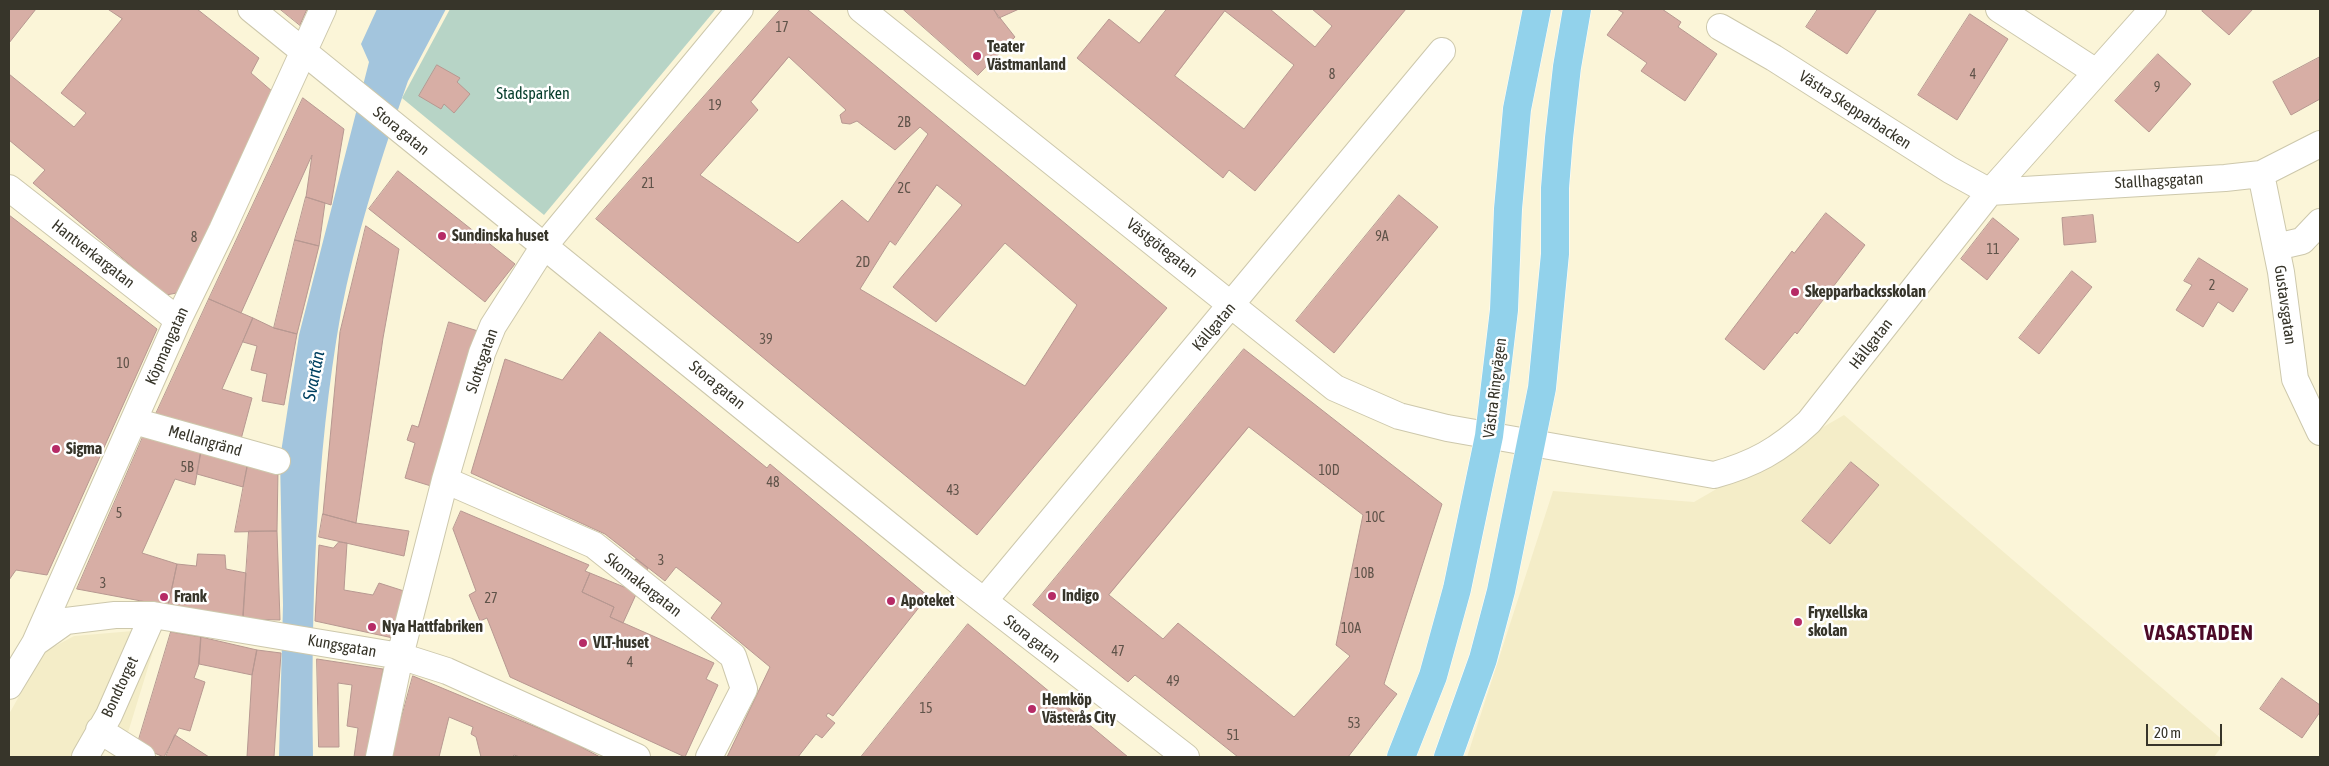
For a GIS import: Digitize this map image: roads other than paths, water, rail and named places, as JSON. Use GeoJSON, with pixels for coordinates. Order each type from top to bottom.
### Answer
{"type":"FeatureCollection","features":[{"type":"Feature","properties":{"kind":"main road","name":"Västra Ringvägen"},"geometry":{"type":"LineString","coordinates":[[1401,757],[1433,676],[1457,589],[1490,436],[1504,310],[1508,209],[1517,109],[1537,9]]}},
{"type":"Feature","properties":{"kind":"main road"},"geometry":{"type":"LineString","coordinates":[[1448,757],[1488,642],[1501,591],[1542,388],[1555,254],[1555,188],[1559,138],[1567,67],[1577,9]]}},
{"type":"Feature","properties":{"kind":"main road"},"geometry":{"type":"LineString","coordinates":[[1415,757],[1431,716],[1421,705]]}},
{"type":"Feature","properties":{"kind":"street","name":"Stora gatan"},"geometry":{"type":"LineString","coordinates":[[250,9],[984,601],[1186,757]]}},
{"type":"Feature","properties":{"kind":"street","name":"Köpmangatan"},"geometry":{"type":"LineString","coordinates":[[9,686],[35,643],[178,320],[323,9]]}},
{"type":"Feature","properties":{"kind":"street","name":"Slottsgatan"},"geometry":{"type":"LineString","coordinates":[[379,757],[400,656],[444,480],[482,353],[493,326],[544,246],[740,9]]}},
{"type":"Feature","properties":{"kind":"street","name":"Västgötegatan"},"geometry":{"type":"LineString","coordinates":[[861,9],[1336,388],[1400,416],[1490,436]]}},
{"type":"Feature","properties":{"kind":"street"},"geometry":{"type":"LineString","coordinates":[[1999,9],[2096,72]]}},
{"type":"Feature","properties":{"kind":"street","name":"Hållgatan"},"geometry":{"type":"LineString","coordinates":[[1490,436],[1714,475],[1746,466],[1772,452],[1810,422],[1990,192],[2153,9]]}},
{"type":"Feature","properties":{"kind":"street","name":"Västra Skepparbacken"},"geometry":{"type":"LineString","coordinates":[[1720,27],[1774,58],[1957,175],[1990,192]]}},
{"type":"Feature","properties":{"kind":"street","name":"Källgatan"},"geometry":{"type":"LineString","coordinates":[[984,601],[1442,51]]}},
{"type":"Feature","properties":{"kind":"street","name":"Stallhagsgatan"},"geometry":{"type":"LineString","coordinates":[[1990,192],[2225,178],[2261,174],[2320,144]]}},
{"type":"Feature","properties":{"kind":"street","name":"Gustavsgatan"},"geometry":{"type":"LineString","coordinates":[[2261,174],[2276,247],[2295,379],[2320,432]]}},
{"type":"Feature","properties":{"kind":"street","name":"Hantverkargatan"},"geometry":{"type":"LineString","coordinates":[[9,188],[178,320]]}},
{"type":"Feature","properties":{"kind":"street"},"geometry":{"type":"LineString","coordinates":[[2276,247],[2302,241],[2320,222]]}},
{"type":"Feature","properties":{"kind":"street","name":"Mellangränd"},"geometry":{"type":"LineString","coordinates":[[134,421],[277,461]]}},
{"type":"Feature","properties":{"kind":"street","name":"Skomakargatan"},"geometry":{"type":"LineString","coordinates":[[444,480],[594,545],[734,656],[744,689],[709,757]]}},
{"type":"Feature","properties":{"kind":"street","name":"Kungsgatan"},"geometry":{"type":"LineString","coordinates":[[35,643],[66,621],[115,615],[153,615],[400,656],[447,671],[637,757]]}},
{"type":"Feature","properties":{"kind":"street","name":"Bondtorget"},"geometry":{"type":"LineString","coordinates":[[85,757],[109,715],[153,615]]}},
{"type":"Feature","properties":{"kind":"street"},"geometry":{"type":"LineString","coordinates":[[99,730],[142,757]]}},
{"type":"Feature","properties":{"kind":"water","name":"Svartån"},"geometry":{"type":"Polygon","coordinates":[[[377,9],[446,9],[408,81],[384,151],[353,258],[341,312],[332,367],[320,478],[314,590],[313,757],[279,757],[283,605],[280,459],[299,335],[369,62],[361,44],[377,9]]]}},
{"type":"Feature","properties":{"kind":"place","name":"Teater Västmanland"},"geometry":{"type":"Point","coordinates":[977,56]}},
{"type":"Feature","properties":{"kind":"place","name":"Sundinska huset"},"geometry":{"type":"Point","coordinates":[442,236]}},
{"type":"Feature","properties":{"kind":"place","name":"Skepparbacksskolan"},"geometry":{"type":"Point","coordinates":[1795,292]}},
{"type":"Feature","properties":{"kind":"place","name":"Sigma"},"geometry":{"type":"Point","coordinates":[56,449]}},
{"type":"Feature","properties":{"kind":"place","name":"Indigo"},"geometry":{"type":"Point","coordinates":[1052,596]}},
{"type":"Feature","properties":{"kind":"place","name":"Frank"},"geometry":{"type":"Point","coordinates":[164,597]}},
{"type":"Feature","properties":{"kind":"place","name":"Apoteket"},"geometry":{"type":"Point","coordinates":[891,601]}},
{"type":"Feature","properties":{"kind":"place","name":"Fryxellska skolan"},"geometry":{"type":"Point","coordinates":[1798,622]}},
{"type":"Feature","properties":{"kind":"place","name":"Nya Hattfabriken"},"geometry":{"type":"Point","coordinates":[372,627]}},
{"type":"Feature","properties":{"kind":"place","name":"VLT-huset"},"geometry":{"type":"Point","coordinates":[583,643]}},
{"type":"Feature","properties":{"kind":"place","name":"Hemköp Västerås City"},"geometry":{"type":"Point","coordinates":[1032,709]}},
{"type":"Feature","properties":{"kind":"district","name":"VASASTADEN"},"geometry":{"type":"Point","coordinates":[2199,633]}},
{"type":"Feature","properties":{"kind":"park label","name":"Stadsparken"},"geometry":{"type":"Point","coordinates":[533,94]}}]}
